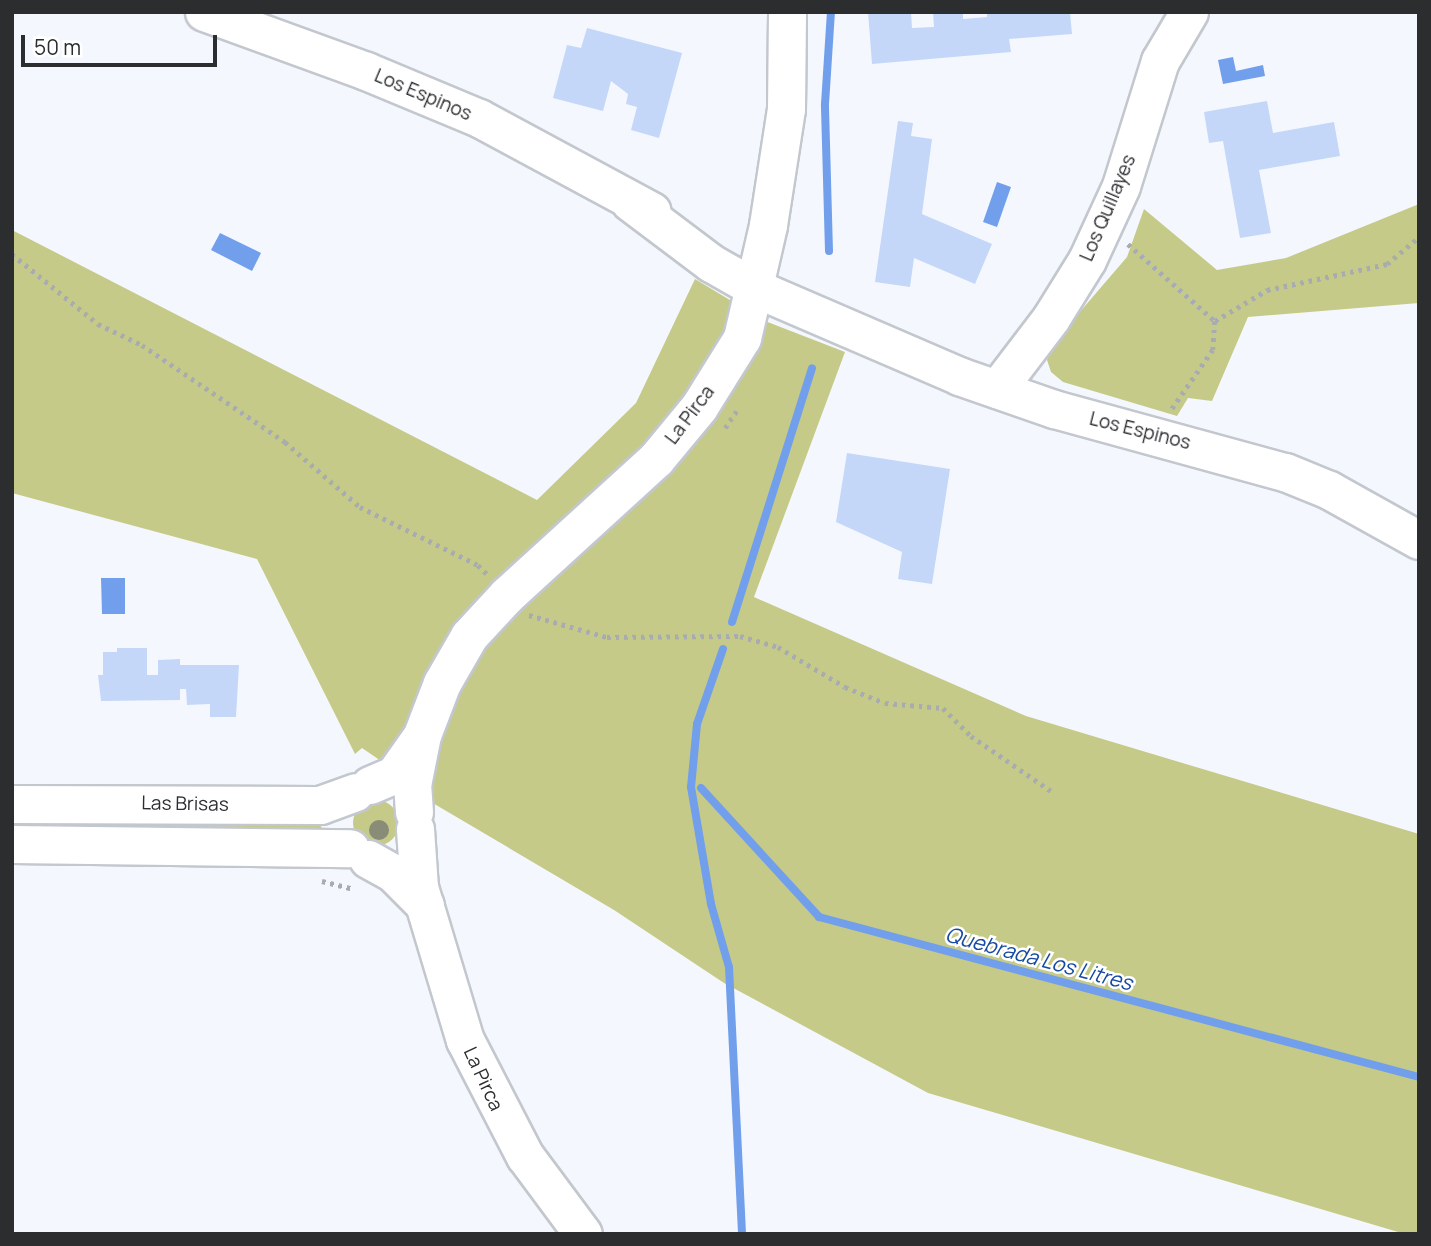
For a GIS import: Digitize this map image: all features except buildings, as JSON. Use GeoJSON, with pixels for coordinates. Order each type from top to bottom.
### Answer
{"type":"FeatureCollection","features":[{"type":"Feature","properties":{"kind":"street","name":"Los Espinos"},"geometry":{"type":"LineString","coordinates":[[204,12],[366,71],[479,118],[758,274],[811,288],[857,330],[997,389],[1054,409],[1285,472],[1339,496],[1419,540]]}},
{"type":"Feature","properties":{"kind":"street","name":"La Pirca"},"geometry":{"type":"LineString","coordinates":[[363,789],[400,769],[422,735],[454,659],[487,614],[632,482],[692,416],[742,338],[758,274],[786,110],[787,12]]}},
{"type":"Feature","properties":{"kind":"street","name":"Los Quillayes"},"geometry":{"type":"LineString","coordinates":[[997,389],[1069,292],[1103,228],[1136,142],[1160,61],[1189,12]]}},
{"type":"Feature","properties":{"kind":"street","name":"La Pirca"},"geometry":{"type":"LineString","coordinates":[[422,735],[412,785],[415,868],[451,1003],[481,1077],[525,1156],[583,1234]]}},
{"type":"Feature","properties":{"kind":"street","name":"Las Brisas"},"geometry":{"type":"LineString","coordinates":[[12,804],[320,805],[363,789]]}},
{"type":"Feature","properties":{"kind":"street"},"geometry":{"type":"LineString","coordinates":[[415,820],[402,793],[363,789],[346,801],[339,825],[359,854],[393,873],[425,905]]}},
{"type":"Feature","properties":{"kind":"street","name":"Las Brisas"},"geometry":{"type":"LineString","coordinates":[[12,844],[359,854],[393,858],[411,840],[415,820]]}},
{"type":"Feature","properties":{"kind":"path"},"geometry":{"type":"LineString","coordinates":[[1103,228],[1132,246],[1215,321]]}},
{"type":"Feature","properties":{"kind":"path"},"geometry":{"type":"LineString","coordinates":[[1215,321],[1267,290],[1387,264],[1419,237]]}},
{"type":"Feature","properties":{"kind":"path"},"geometry":{"type":"LineString","coordinates":[[1159,436],[1181,392],[1202,371],[1213,349],[1215,321]]}},
{"type":"Feature","properties":{"kind":"green space"},"geometry":{"type":"Polygon","coordinates":[[[1419,204],[1419,303],[1248,317],[1212,401],[1188,398],[1177,416],[1063,382],[1051,372],[1047,360],[1054,342],[1127,257],[1144,209],[1217,270],[1286,258],[1419,204]]]}},
{"type":"Feature","properties":{"kind":"green space"},"geometry":{"type":"Polygon","coordinates":[[[12,230],[537,500],[636,403],[695,279],[765,321],[845,352],[754,597],[1026,716],[1419,834],[1419,1234],[1405,1234],[928,1093],[724,983],[614,910],[431,802],[431,795],[362,748],[355,754],[257,559],[12,493],[12,230]]]}},
{"type":"Feature","properties":{"kind":"green space"},"geometry":{"type":"Polygon","coordinates":[[[376,800],[392,807],[399,823],[392,839],[376,846],[360,839],[353,823],[360,807],[376,800]]]}},
{"type":"Feature","properties":{"kind":"green space"},"geometry":{"type":"Polygon","coordinates":[[[12,817],[318,822],[322,834],[12,833],[12,817]]]}},
{"type":"Feature","properties":{"kind":"water"},"geometry":{"type":"Polygon","coordinates":[[[1233,57],[1236,71],[1263,65],[1265,76],[1223,84],[1218,60],[1233,57]]]}},
{"type":"Feature","properties":{"kind":"water"},"geometry":{"type":"Polygon","coordinates":[[[997,182],[1011,187],[997,227],[983,222],[997,182]]]}},
{"type":"Feature","properties":{"kind":"water"},"geometry":{"type":"Polygon","coordinates":[[[220,233],[261,253],[252,271],[211,250],[220,233]]]}},
{"type":"Feature","properties":{"kind":"water"},"geometry":{"type":"Polygon","coordinates":[[[101,578],[125,578],[125,614],[102,614],[101,578]]]}},
{"type":"Feature","properties":{"kind":"waterway"},"geometry":{"type":"LineString","coordinates":[[829,251],[825,104],[831,12]]}},
{"type":"Feature","properties":{"kind":"waterway"},"geometry":{"type":"LineString","coordinates":[[732,622],[812,368]]}},
{"type":"Feature","properties":{"kind":"waterway"},"geometry":{"type":"LineString","coordinates":[[723,649],[697,724],[691,787],[711,904],[729,967],[742,1234]]}},
{"type":"Feature","properties":{"kind":"waterway","name":"Quebrada Los Litres"},"geometry":{"type":"LineString","coordinates":[[701,788],[819,917],[1419,1077]]}}]}
